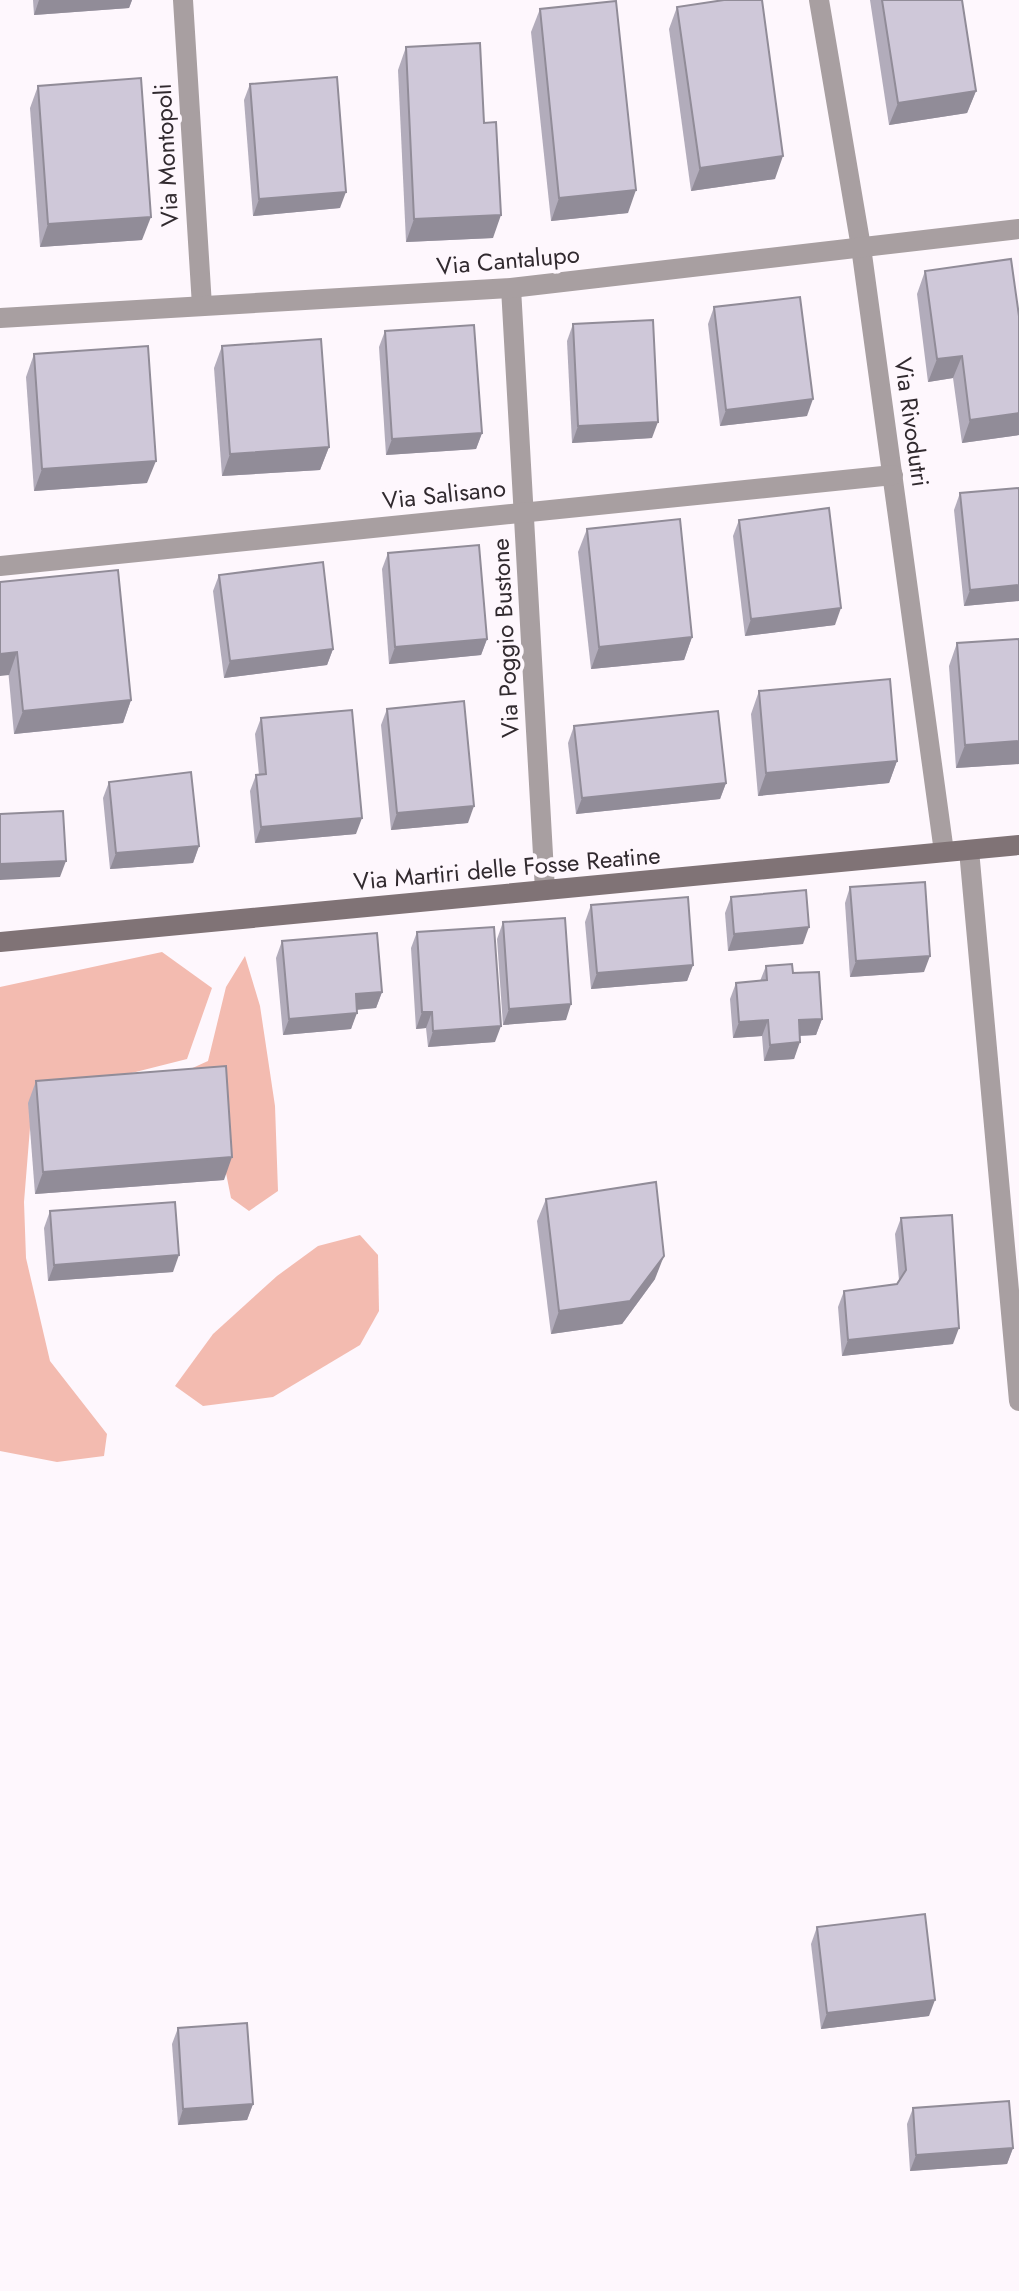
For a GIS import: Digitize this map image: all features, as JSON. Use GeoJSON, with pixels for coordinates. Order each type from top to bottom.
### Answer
{"type":"FeatureCollection","features":[{"type":"Feature","properties":{"kind":"main road","name":"Via Martiri delle Fosse Reatine"},"geometry":{"type":"LineString","coordinates":[[0,942],[1019,845]]}},
{"type":"Feature","properties":{"kind":"street","name":"Via Montopoli"},"geometry":{"type":"LineString","coordinates":[[183,0],[202,306]]}},
{"type":"Feature","properties":{"kind":"street","name":"Via Rivodutri"},"geometry":{"type":"LineString","coordinates":[[819,0],[861,247],[944,852]]}},
{"type":"Feature","properties":{"kind":"street","name":"Via Cantalupo"},"geometry":{"type":"LineString","coordinates":[[0,318],[511,288],[1019,229]]}},
{"type":"Feature","properties":{"kind":"street","name":"Via Poggio Bustone"},"geometry":{"type":"LineString","coordinates":[[511,288],[545,890]]}},
{"type":"Feature","properties":{"kind":"street","name":"Via Salisano"},"geometry":{"type":"LineString","coordinates":[[0,566],[893,475]]}},
{"type":"Feature","properties":{"kind":"street"},"geometry":{"type":"LineString","coordinates":[[969,850],[1019,1401]]}},
{"type":"Feature","properties":{"kind":"street"},"geometry":{"type":"LineString","coordinates":[[998,1160],[1019,1159]]}},
{"type":"Feature","properties":{"kind":"shaded area"},"geometry":{"type":"Polygon","coordinates":[[[162,952],[212,988],[187,1059],[88,1084],[32,1103],[24,1202],[26,1258],[50,1361],[107,1434],[104,1456],[57,1462],[0,1451],[0,987],[162,952]]]}},
{"type":"Feature","properties":{"kind":"shaded area"},"geometry":{"type":"Polygon","coordinates":[[[245,956],[260,1006],[275,1106],[278,1191],[249,1211],[231,1198],[226,1173],[166,1080],[208,1061],[226,987],[245,956]]]}},
{"type":"Feature","properties":{"kind":"shaded area"},"geometry":{"type":"Polygon","coordinates":[[[360,1235],[378,1255],[379,1311],[360,1345],[273,1397],[203,1406],[175,1386],[213,1334],[277,1276],[318,1246],[360,1235]]]}},
{"type":"Feature","properties":{"kind":"building"},"geometry":{"type":"Polygon","coordinates":[[[724,0],[762,0],[783,156],[700,168],[677,7],[724,0]]]}},
{"type":"Feature","properties":{"kind":"building"},"geometry":{"type":"Polygon","coordinates":[[[882,0],[962,0],[976,91],[898,103],[882,0]]]}},
{"type":"Feature","properties":{"kind":"building"},"geometry":{"type":"Polygon","coordinates":[[[616,1],[636,190],[559,198],[540,9],[616,1]]]}},
{"type":"Feature","properties":{"kind":"building"},"geometry":{"type":"Polygon","coordinates":[[[480,43],[484,123],[496,122],[501,215],[414,219],[406,47],[480,43]]]}},
{"type":"Feature","properties":{"kind":"building"},"geometry":{"type":"Polygon","coordinates":[[[337,77],[346,192],[259,199],[250,84],[337,77]]]}},
{"type":"Feature","properties":{"kind":"building"},"geometry":{"type":"Polygon","coordinates":[[[141,78],[151,217],[48,224],[38,86],[141,78]]]}},
{"type":"Feature","properties":{"kind":"building"},"geometry":{"type":"Polygon","coordinates":[[[1011,259],[1019,316],[1019,413],[970,420],[962,356],[937,359],[925,271],[1011,259]]]}},
{"type":"Feature","properties":{"kind":"building"},"geometry":{"type":"Polygon","coordinates":[[[800,297],[813,399],[726,410],[714,307],[800,297]]]}},
{"type":"Feature","properties":{"kind":"building"},"geometry":{"type":"Polygon","coordinates":[[[653,320],[658,422],[578,426],[573,324],[653,320]]]}},
{"type":"Feature","properties":{"kind":"building"},"geometry":{"type":"Polygon","coordinates":[[[474,325],[482,433],[392,439],[385,331],[474,325]]]}},
{"type":"Feature","properties":{"kind":"building"},"geometry":{"type":"Polygon","coordinates":[[[321,339],[329,447],[230,454],[222,346],[321,339]]]}},
{"type":"Feature","properties":{"kind":"building"},"geometry":{"type":"Polygon","coordinates":[[[148,346],[156,461],[42,469],[34,354],[148,346]]]}},
{"type":"Feature","properties":{"kind":"building"},"geometry":{"type":"Polygon","coordinates":[[[1019,488],[1019,585],[970,590],[960,493],[1019,488]]]}},
{"type":"Feature","properties":{"kind":"building"},"geometry":{"type":"Polygon","coordinates":[[[829,508],[841,608],[751,619],[739,520],[829,508]]]}},
{"type":"Feature","properties":{"kind":"building"},"geometry":{"type":"Polygon","coordinates":[[[680,519],[692,637],[599,647],[587,529],[680,519]]]}},
{"type":"Feature","properties":{"kind":"building"},"geometry":{"type":"Polygon","coordinates":[[[479,545],[487,639],[395,647],[388,553],[479,545]]]}},
{"type":"Feature","properties":{"kind":"building"},"geometry":{"type":"Polygon","coordinates":[[[323,562],[333,649],[230,661],[219,575],[323,562]]]}},
{"type":"Feature","properties":{"kind":"building"},"geometry":{"type":"Polygon","coordinates":[[[118,570],[131,700],[23,711],[17,652],[0,654],[0,582],[118,570]]]}},
{"type":"Feature","properties":{"kind":"building"},"geometry":{"type":"Polygon","coordinates":[[[1019,639],[1019,741],[965,745],[957,643],[1019,639]]]}},
{"type":"Feature","properties":{"kind":"building"},"geometry":{"type":"Polygon","coordinates":[[[890,679],[897,761],[766,773],[759,691],[890,679]]]}},
{"type":"Feature","properties":{"kind":"building"},"geometry":{"type":"Polygon","coordinates":[[[464,701],[474,806],[397,813],[387,709],[464,701]]]}},
{"type":"Feature","properties":{"kind":"building"},"geometry":{"type":"Polygon","coordinates":[[[352,710],[362,818],[261,827],[256,775],[266,774],[261,718],[352,710]]]}},
{"type":"Feature","properties":{"kind":"building"},"geometry":{"type":"Polygon","coordinates":[[[718,711],[726,783],[582,798],[574,726],[718,711]]]}},
{"type":"Feature","properties":{"kind":"building"},"geometry":{"type":"Polygon","coordinates":[[[191,772],[199,846],[116,853],[109,782],[191,772]]]}},
{"type":"Feature","properties":{"kind":"building"},"geometry":{"type":"Polygon","coordinates":[[[63,811],[66,861],[0,864],[0,814],[63,811]]]}},
{"type":"Feature","properties":{"kind":"building"},"geometry":{"type":"Polygon","coordinates":[[[925,882],[930,956],[856,961],[850,887],[925,882]]]}},
{"type":"Feature","properties":{"kind":"building"},"geometry":{"type":"Polygon","coordinates":[[[806,890],[809,927],[734,934],[731,897],[806,890]]]}},
{"type":"Feature","properties":{"kind":"building"},"geometry":{"type":"Polygon","coordinates":[[[688,897],[693,965],[597,973],[591,905],[688,897]]]}},
{"type":"Feature","properties":{"kind":"building"},"geometry":{"type":"Polygon","coordinates":[[[565,918],[571,1004],[509,1009],[503,922],[565,918]]]}},
{"type":"Feature","properties":{"kind":"building"},"geometry":{"type":"Polygon","coordinates":[[[494,927],[501,1026],[433,1031],[432,1012],[422,1012],[417,932],[494,927]]]}},
{"type":"Feature","properties":{"kind":"building"},"geometry":{"type":"Polygon","coordinates":[[[377,933],[382,992],[356,994],[357,1013],[289,1019],[282,941],[377,933]]]}},
{"type":"Feature","properties":{"kind":"building"},"geometry":{"type":"Polygon","coordinates":[[[792,964],[793,973],[819,972],[822,1019],[799,1020],[800,1042],[770,1045],[768,1020],[739,1022],[736,983],[767,980],[766,966],[792,964]]]}},
{"type":"Feature","properties":{"kind":"building"},"geometry":{"type":"Polygon","coordinates":[[[226,1066],[232,1157],[43,1172],[36,1081],[226,1066]]]}},
{"type":"Feature","properties":{"kind":"building"},"geometry":{"type":"Polygon","coordinates":[[[656,1182],[664,1256],[630,1301],[559,1311],[546,1199],[656,1182]]]}},
{"type":"Feature","properties":{"kind":"building"},"geometry":{"type":"Polygon","coordinates":[[[175,1202],[179,1255],[54,1265],[50,1211],[175,1202]]]}},
{"type":"Feature","properties":{"kind":"building"},"geometry":{"type":"Polygon","coordinates":[[[952,1215],[959,1328],[848,1340],[844,1291],[897,1284],[906,1270],[901,1218],[952,1215]]]}},
{"type":"Feature","properties":{"kind":"building"},"geometry":{"type":"Polygon","coordinates":[[[925,1914],[935,2000],[827,2013],[817,1927],[925,1914]]]}},
{"type":"Feature","properties":{"kind":"building"},"geometry":{"type":"Polygon","coordinates":[[[247,2023],[253,2104],[183,2109],[178,2028],[247,2023]]]}},
{"type":"Feature","properties":{"kind":"building"},"geometry":{"type":"Polygon","coordinates":[[[1009,2101],[1013,2148],[916,2155],[913,2108],[1009,2101]]]}}]}
